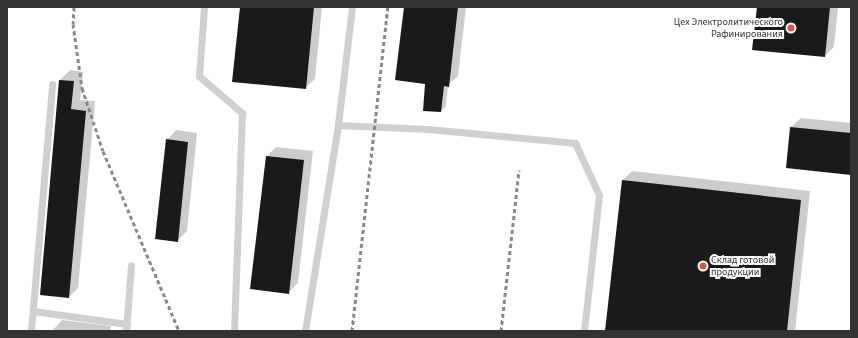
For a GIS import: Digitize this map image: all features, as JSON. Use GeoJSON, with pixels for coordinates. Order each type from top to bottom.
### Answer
{"type":"FeatureCollection","features":[{"type":"Feature","properties":{"kind":"lane"},"geometry":{"type":"LineString","coordinates":[[204,7],[199,76],[242,114],[234,331]]}},
{"type":"Feature","properties":{"kind":"lane"},"geometry":{"type":"LineString","coordinates":[[305,331],[338,125],[352,7]]}},
{"type":"Feature","properties":{"kind":"lane"},"geometry":{"type":"LineString","coordinates":[[31,331],[52,84]]}},
{"type":"Feature","properties":{"kind":"lane"},"geometry":{"type":"LineString","coordinates":[[338,125],[428,129],[575,143],[598,195],[584,331]]}},
{"type":"Feature","properties":{"kind":"lane"},"geometry":{"type":"LineString","coordinates":[[33,310],[126,328],[131,265]]}},
{"type":"Feature","properties":{"kind":"building"},"geometry":{"type":"Polygon","coordinates":[[[240,7],[314,7],[306,89],[232,82],[240,7]]]}},
{"type":"Feature","properties":{"kind":"building"},"geometry":{"type":"Polygon","coordinates":[[[404,7],[458,7],[449,87],[444,86],[441,112],[423,111],[425,84],[395,80],[404,7]]]}},
{"type":"Feature","properties":{"kind":"building","name":"Цех Электролитического Рафинирования"},"geometry":{"type":"Polygon","coordinates":[[[757,7],[830,7],[825,57],[752,50],[757,7]]]}},
{"type":"Feature","properties":{"kind":"building"},"geometry":{"type":"Polygon","coordinates":[[[59,80],[74,81],[71,109],[86,111],[69,298],[40,295],[59,80]]]}},
{"type":"Feature","properties":{"kind":"building"},"geometry":{"type":"Polygon","coordinates":[[[790,127],[851,133],[851,175],[786,168],[790,127]]]}},
{"type":"Feature","properties":{"kind":"building"},"geometry":{"type":"Polygon","coordinates":[[[166,139],[188,142],[178,242],[155,239],[166,139]]]}},
{"type":"Feature","properties":{"kind":"building"},"geometry":{"type":"Polygon","coordinates":[[[266,156],[304,160],[289,294],[250,289],[266,156]]]}},
{"type":"Feature","properties":{"kind":"building","name":"Склад готовой продукции"},"geometry":{"type":"Polygon","coordinates":[[[622,180],[801,200],[787,331],[605,331],[622,180]]]}},
{"type":"Feature","properties":{"kind":"railway"},"geometry":{"type":"LineString","coordinates":[[74,7],[73,24],[82,88],[103,151],[179,331]]}},
{"type":"Feature","properties":{"kind":"railway"},"geometry":{"type":"LineString","coordinates":[[352,331],[388,7]]}},
{"type":"Feature","properties":{"kind":"railway"},"geometry":{"type":"LineString","coordinates":[[501,331],[519,170]]}},
{"type":"Feature","properties":{"kind":"place","name":"Цех Электролитического Рафинирования"},"geometry":{"type":"Point","coordinates":[791,28]}},
{"type":"Feature","properties":{"kind":"place","name":"Склад готовой продукции"},"geometry":{"type":"Point","coordinates":[703,266]}}]}
